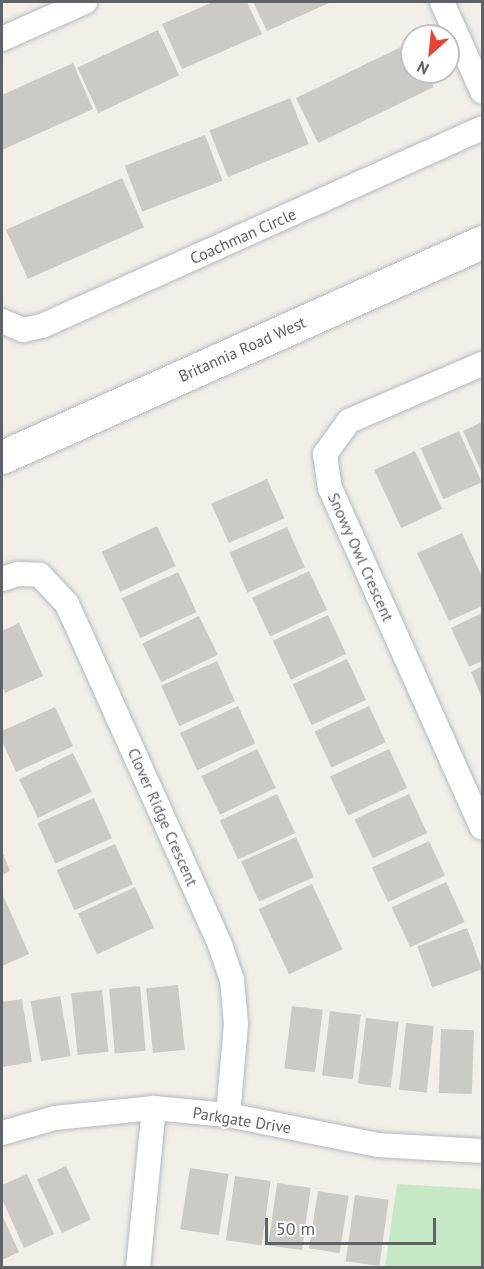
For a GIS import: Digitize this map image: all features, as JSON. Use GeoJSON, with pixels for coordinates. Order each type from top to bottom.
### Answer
{"type":"FeatureCollection","features":[{"type":"Feature","properties":{"kind":"main road","name":"Britannia Road West"},"geometry":{"type":"LineString","coordinates":[[2,457],[483,242]]}},
{"type":"Feature","properties":{"kind":"street"},"geometry":{"type":"LineString","coordinates":[[2,39],[85,2]]}},
{"type":"Feature","properties":{"kind":"street"},"geometry":{"type":"LineString","coordinates":[[442,2],[483,91]]}},
{"type":"Feature","properties":{"kind":"street","name":"Coachman Circle"},"geometry":{"type":"LineString","coordinates":[[2,321],[23,330],[42,326],[483,128]]}},
{"type":"Feature","properties":{"kind":"street","name":"Snowy Owl Crescent"},"geometry":{"type":"LineString","coordinates":[[483,364],[349,421],[325,454],[330,488],[483,828]]}},
{"type":"Feature","properties":{"kind":"street","name":"Clover Ridge Crescent"},"geometry":{"type":"LineString","coordinates":[[2,579],[17,574],[40,575],[67,604],[220,945],[231,979],[236,1024],[228,1116]]}},
{"type":"Feature","properties":{"kind":"street"},"geometry":{"type":"LineString","coordinates":[[138,1268],[154,1108]]}},
{"type":"Feature","properties":{"kind":"street","name":"Parkgate Drive"},"geometry":{"type":"LineString","coordinates":[[2,1133],[56,1118],[154,1108],[228,1116],[378,1145],[483,1151]]}},
{"type":"Feature","properties":{"kind":"green space"},"geometry":{"type":"Polygon","coordinates":[[[397,1184],[482,1189],[482,1267],[385,1267],[397,1184]]]}},
{"type":"Feature","properties":{"kind":"building"},"geometry":{"type":"Polygon","coordinates":[[[213,2],[247,2],[262,34],[182,69],[162,24],[213,2]]]}},
{"type":"Feature","properties":{"kind":"building"},"geometry":{"type":"Polygon","coordinates":[[[253,2],[331,2],[267,31],[253,2]]]}},
{"type":"Feature","properties":{"kind":"building"},"geometry":{"type":"Polygon","coordinates":[[[158,30],[179,75],[98,113],[77,68],[158,30]]]}},
{"type":"Feature","properties":{"kind":"building"},"geometry":{"type":"Polygon","coordinates":[[[400,47],[400,84],[432,84],[434,87],[318,143],[296,98],[400,47]]]}},
{"type":"Feature","properties":{"kind":"building"},"geometry":{"type":"Polygon","coordinates":[[[73,63],[93,109],[2,150],[2,95],[73,63]]]}},
{"type":"Feature","properties":{"kind":"building"},"geometry":{"type":"Polygon","coordinates":[[[290,98],[309,144],[228,177],[209,131],[290,98]]]}},
{"type":"Feature","properties":{"kind":"building"},"geometry":{"type":"Polygon","coordinates":[[[205,135],[223,181],[142,212],[125,166],[205,135]]]}},
{"type":"Feature","properties":{"kind":"building"},"geometry":{"type":"Polygon","coordinates":[[[122,178],[144,227],[28,279],[6,230],[122,178]]]}},
{"type":"Feature","properties":{"kind":"building"},"geometry":{"type":"Polygon","coordinates":[[[482,422],[482,473],[463,431],[482,422]]]}},
{"type":"Feature","properties":{"kind":"building"},"geometry":{"type":"Polygon","coordinates":[[[459,431],[482,482],[443,499],[421,448],[459,431]]]}},
{"type":"Feature","properties":{"kind":"building"},"geometry":{"type":"Polygon","coordinates":[[[415,451],[442,509],[401,528],[374,470],[415,451]]]}},
{"type":"Feature","properties":{"kind":"building"},"geometry":{"type":"Polygon","coordinates":[[[267,479],[284,518],[229,543],[211,504],[267,479]]]}},
{"type":"Feature","properties":{"kind":"building"},"geometry":{"type":"Polygon","coordinates":[[[157,526],[176,566],[120,592],[102,552],[157,526]]]}},
{"type":"Feature","properties":{"kind":"building"},"geometry":{"type":"Polygon","coordinates":[[[287,527],[305,567],[247,593],[229,553],[287,527]]]}},
{"type":"Feature","properties":{"kind":"building"},"geometry":{"type":"Polygon","coordinates":[[[462,533],[482,577],[482,606],[449,621],[417,553],[462,533]]]}},
{"type":"Feature","properties":{"kind":"building"},"geometry":{"type":"Polygon","coordinates":[[[309,571],[327,610],[270,637],[252,598],[309,571]]]}},
{"type":"Feature","properties":{"kind":"building"},"geometry":{"type":"Polygon","coordinates":[[[178,572],[197,612],[140,638],[122,598],[178,572]]]}},
{"type":"Feature","properties":{"kind":"building"},"geometry":{"type":"Polygon","coordinates":[[[482,613],[482,661],[469,667],[451,628],[482,613]]]}},
{"type":"Feature","properties":{"kind":"building"},"geometry":{"type":"Polygon","coordinates":[[[328,615],[346,654],[291,680],[273,641],[328,615]]]}},
{"type":"Feature","properties":{"kind":"building"},"geometry":{"type":"Polygon","coordinates":[[[199,616],[218,655],[161,682],[142,644],[199,616]]]}},
{"type":"Feature","properties":{"kind":"building"},"geometry":{"type":"Polygon","coordinates":[[[19,623],[43,676],[5,693],[2,685],[2,631],[19,623]]]}},
{"type":"Feature","properties":{"kind":"building"},"geometry":{"type":"Polygon","coordinates":[[[347,659],[366,700],[312,725],[293,684],[347,659]]]}},
{"type":"Feature","properties":{"kind":"building"},"geometry":{"type":"Polygon","coordinates":[[[217,661],[235,701],[179,726],[161,686],[217,661]]]}},
{"type":"Feature","properties":{"kind":"building"},"geometry":{"type":"Polygon","coordinates":[[[482,666],[482,698],[471,672],[482,666]]]}},
{"type":"Feature","properties":{"kind":"building"},"geometry":{"type":"Polygon","coordinates":[[[238,706],[255,743],[197,770],[180,733],[238,706]]]}},
{"type":"Feature","properties":{"kind":"building"},"geometry":{"type":"Polygon","coordinates":[[[369,706],[386,742],[332,768],[315,731],[369,706]]]}},
{"type":"Feature","properties":{"kind":"building"},"geometry":{"type":"Polygon","coordinates":[[[55,707],[73,746],[16,772],[2,741],[2,731],[55,707]]]}},
{"type":"Feature","properties":{"kind":"building"},"geometry":{"type":"Polygon","coordinates":[[[257,749],[276,788],[220,815],[201,776],[257,749]]]}},
{"type":"Feature","properties":{"kind":"building"},"geometry":{"type":"Polygon","coordinates":[[[389,749],[407,788],[348,815],[330,776],[389,749]]]}},
{"type":"Feature","properties":{"kind":"building"},"geometry":{"type":"Polygon","coordinates":[[[73,753],[92,792],[38,818],[19,779],[73,753]]]}},
{"type":"Feature","properties":{"kind":"building"},"geometry":{"type":"Polygon","coordinates":[[[277,794],[295,833],[238,860],[220,821],[277,794]]]}},
{"type":"Feature","properties":{"kind":"building"},"geometry":{"type":"Polygon","coordinates":[[[409,794],[427,833],[373,858],[355,819],[409,794]]]}},
{"type":"Feature","properties":{"kind":"building"},"geometry":{"type":"Polygon","coordinates":[[[94,798],[112,838],[55,863],[37,823],[94,798]]]}},
{"type":"Feature","properties":{"kind":"building"},"geometry":{"type":"Polygon","coordinates":[[[296,837],[314,877],[259,902],[241,861],[296,837]]]}},
{"type":"Feature","properties":{"kind":"building"},"geometry":{"type":"Polygon","coordinates":[[[429,841],[445,875],[388,902],[372,868],[429,841]]]}},
{"type":"Feature","properties":{"kind":"building"},"geometry":{"type":"Polygon","coordinates":[[[115,844],[133,884],[74,910],[57,870],[115,844]]]}},
{"type":"Feature","properties":{"kind":"building"},"geometry":{"type":"Polygon","coordinates":[[[2,851],[10,871],[2,875],[2,851]]]}},
{"type":"Feature","properties":{"kind":"building"},"geometry":{"type":"Polygon","coordinates":[[[446,882],[465,922],[410,947],[392,907],[446,882]]]}},
{"type":"Feature","properties":{"kind":"building"},"geometry":{"type":"Polygon","coordinates":[[[312,884],[342,949],[289,974],[259,909],[312,884]]]}},
{"type":"Feature","properties":{"kind":"building"},"geometry":{"type":"Polygon","coordinates":[[[135,887],[154,928],[97,954],[78,914],[135,887]]]}},
{"type":"Feature","properties":{"kind":"building"},"geometry":{"type":"Polygon","coordinates":[[[2,893],[29,954],[2,966],[2,893]]]}},
{"type":"Feature","properties":{"kind":"building"},"geometry":{"type":"Polygon","coordinates":[[[467,928],[482,969],[432,987],[417,946],[467,928]]]}},
{"type":"Feature","properties":{"kind":"building"},"geometry":{"type":"Polygon","coordinates":[[[178,985],[185,1050],[153,1053],[146,988],[178,985]]]}},
{"type":"Feature","properties":{"kind":"building"},"geometry":{"type":"Polygon","coordinates":[[[140,986],[146,1051],[115,1053],[109,989],[140,986]]]}},
{"type":"Feature","properties":{"kind":"building"},"geometry":{"type":"Polygon","coordinates":[[[102,990],[108,1052],[78,1055],[71,993],[102,990]]]}},
{"type":"Feature","properties":{"kind":"building"},"geometry":{"type":"Polygon","coordinates":[[[60,996],[71,1056],[41,1061],[30,1001],[60,996]]]}},
{"type":"Feature","properties":{"kind":"building"},"geometry":{"type":"Polygon","coordinates":[[[22,999],[32,1062],[2,1067],[2,1002],[22,999]]]}},
{"type":"Feature","properties":{"kind":"building"},"geometry":{"type":"Polygon","coordinates":[[[292,1006],[323,1010],[315,1072],[284,1069],[292,1006]]]}},
{"type":"Feature","properties":{"kind":"building"},"geometry":{"type":"Polygon","coordinates":[[[330,1011],[361,1015],[353,1079],[322,1076],[330,1011]]]}},
{"type":"Feature","properties":{"kind":"building"},"geometry":{"type":"Polygon","coordinates":[[[366,1018],[399,1022],[391,1088],[358,1084],[366,1018]]]}},
{"type":"Feature","properties":{"kind":"building"},"geometry":{"type":"Polygon","coordinates":[[[406,1023],[434,1026],[427,1093],[399,1090],[406,1023]]]}},
{"type":"Feature","properties":{"kind":"building"},"geometry":{"type":"Polygon","coordinates":[[[441,1029],[474,1030],[472,1094],[439,1093],[441,1029]]]}},
{"type":"Feature","properties":{"kind":"building"},"geometry":{"type":"Polygon","coordinates":[[[66,1166],[91,1219],[62,1233],[37,1180],[66,1166]]]}},
{"type":"Feature","properties":{"kind":"building"},"geometry":{"type":"Polygon","coordinates":[[[190,1168],[229,1174],[219,1235],[180,1229],[190,1168]]]}},
{"type":"Feature","properties":{"kind":"building"},"geometry":{"type":"Polygon","coordinates":[[[27,1174],[54,1234],[24,1248],[2,1199],[2,1185],[27,1174]]]}},
{"type":"Feature","properties":{"kind":"building"},"geometry":{"type":"Polygon","coordinates":[[[235,1176],[271,1181],[262,1245],[226,1240],[235,1176]]]}},
{"type":"Feature","properties":{"kind":"building"},"geometry":{"type":"Polygon","coordinates":[[[277,1183],[311,1188],[302,1250],[268,1245],[277,1183]]]}},
{"type":"Feature","properties":{"kind":"building"},"geometry":{"type":"Polygon","coordinates":[[[318,1191],[349,1196],[340,1253],[309,1248],[318,1191]]]}},
{"type":"Feature","properties":{"kind":"building"},"geometry":{"type":"Polygon","coordinates":[[[355,1195],[389,1200],[379,1266],[346,1261],[355,1195]]]}},
{"type":"Feature","properties":{"kind":"building"},"geometry":{"type":"Polygon","coordinates":[[[2,1215],[19,1252],[2,1260],[2,1215]]]}}]}
